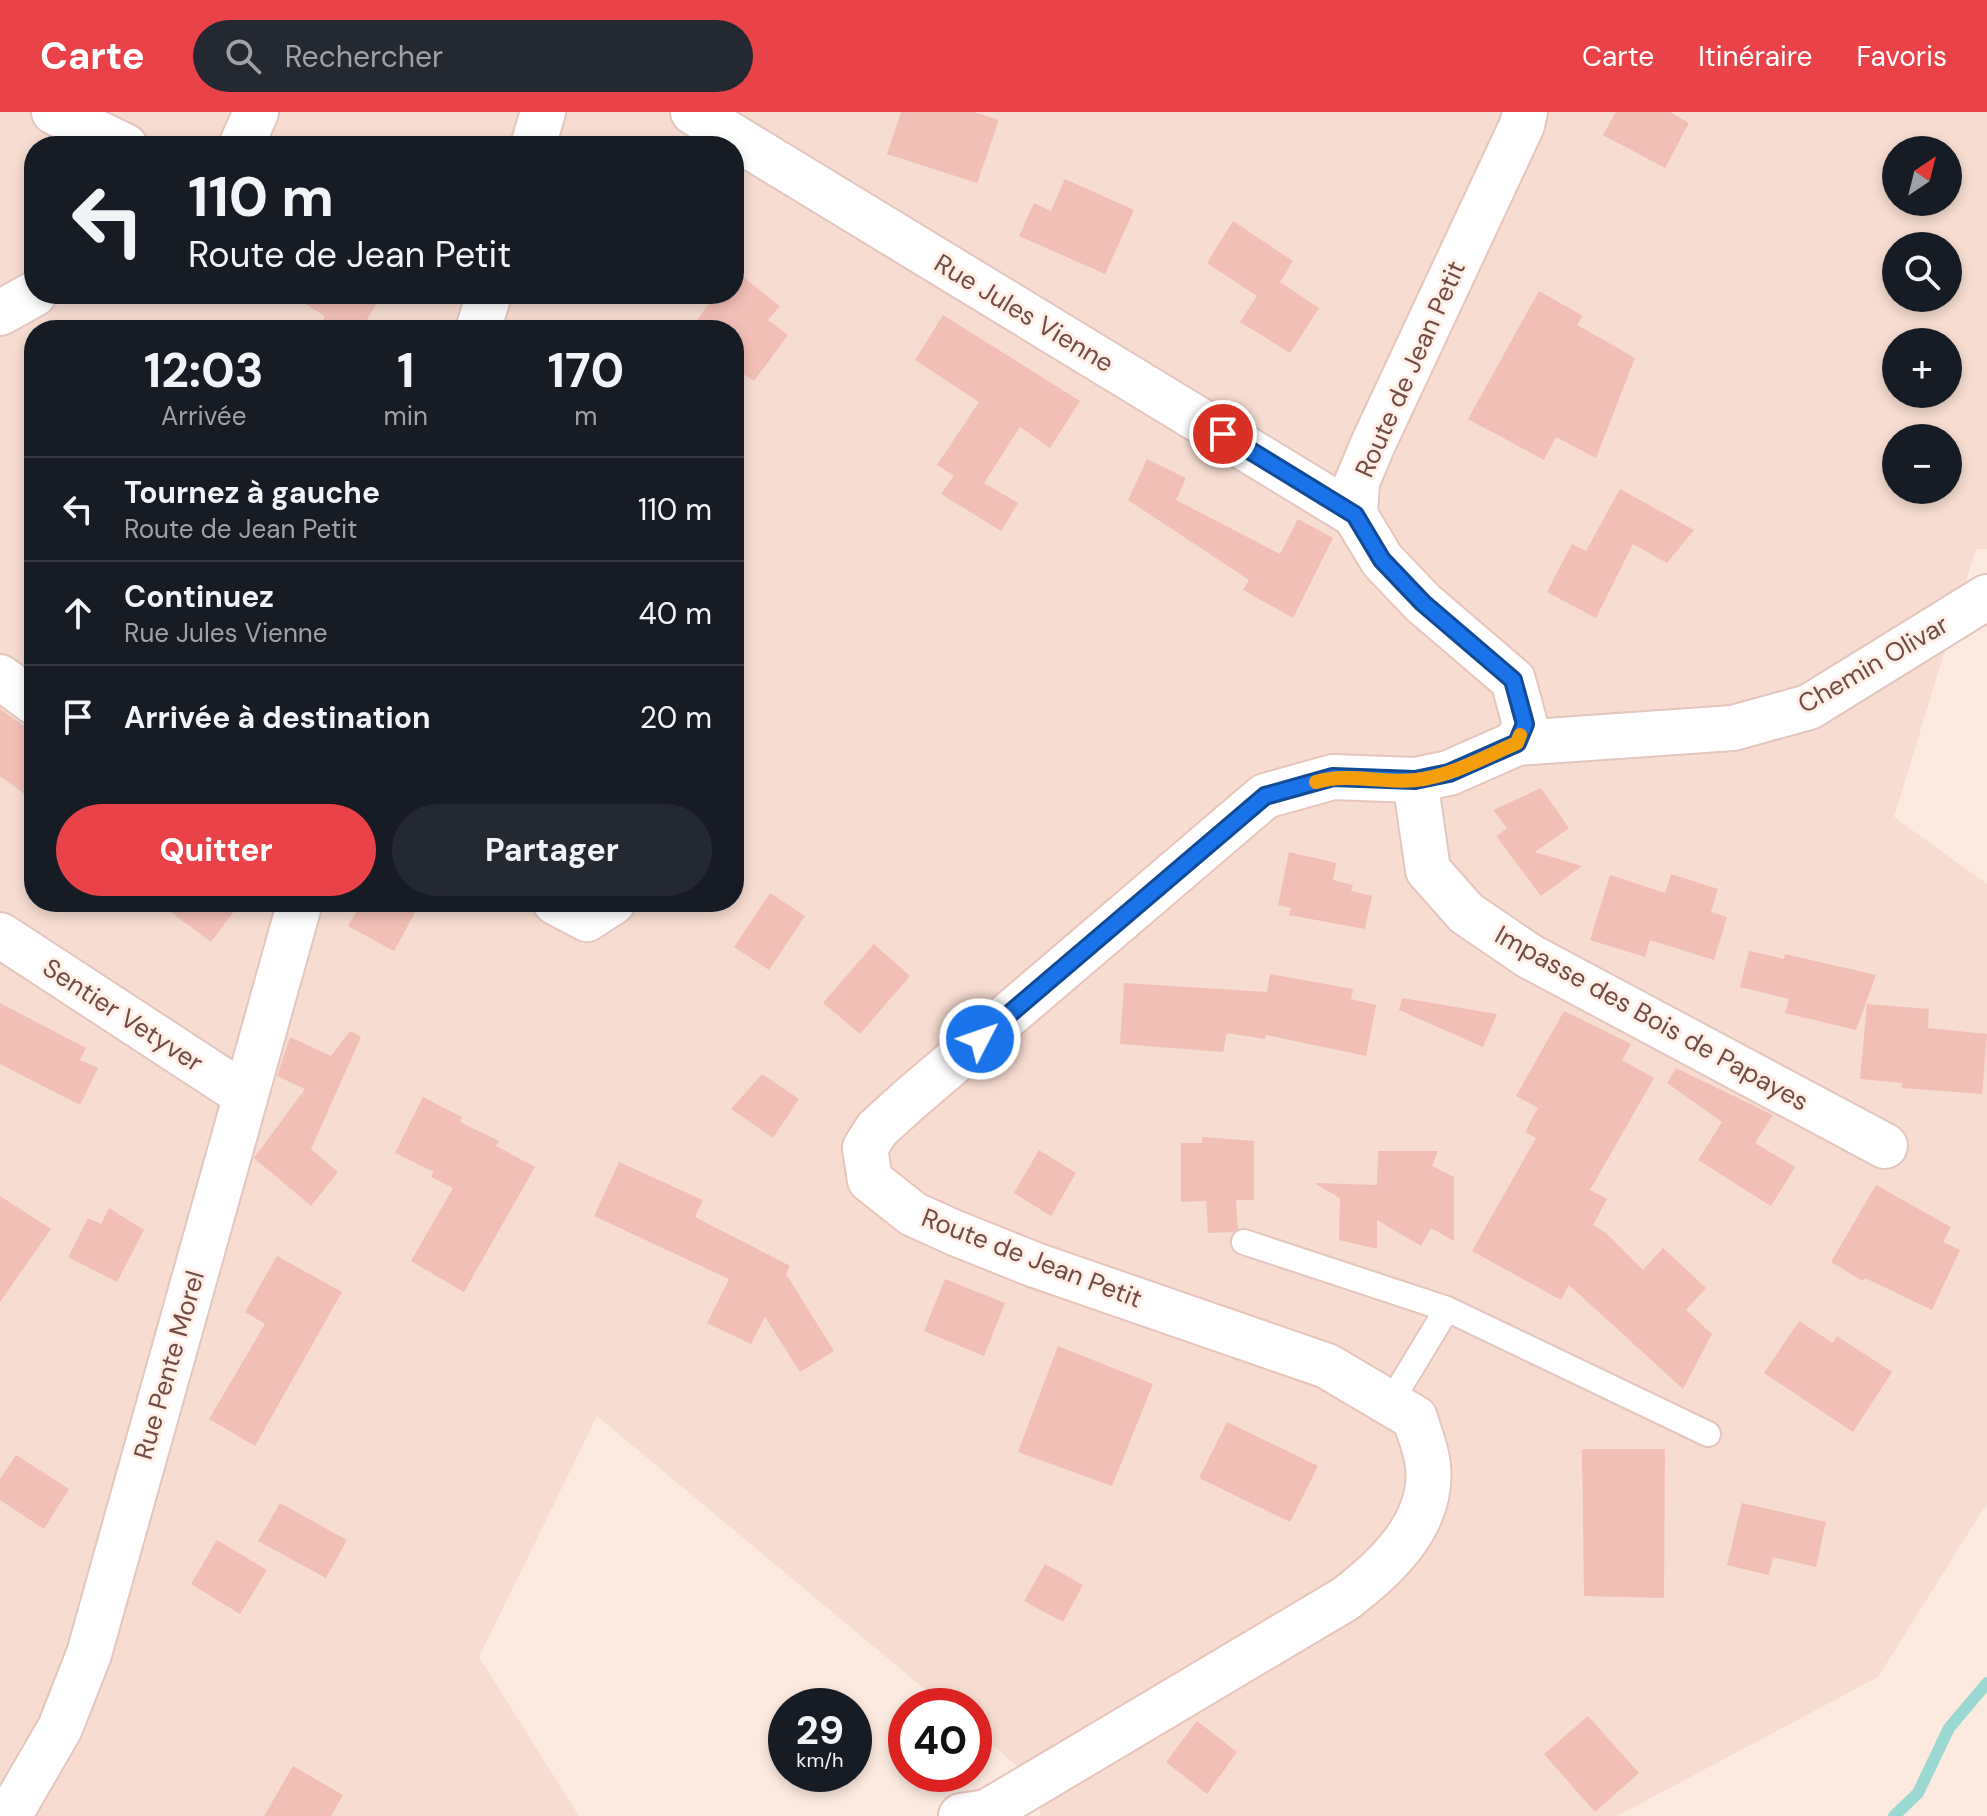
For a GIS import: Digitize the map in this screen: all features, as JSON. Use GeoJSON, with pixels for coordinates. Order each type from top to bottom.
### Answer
{"type":"FeatureCollection","features":[{"type":"Feature","properties":{"kind":"street"},"geometry":{"type":"LineString","coordinates":[[54,112],[104,136]]}},
{"type":"Feature","properties":{"kind":"street"},"geometry":{"type":"LineString","coordinates":[[245,136],[256,112]]}},
{"type":"Feature","properties":{"kind":"street"},"geometry":{"type":"LineString","coordinates":[[536,136],[543,112]]}},
{"type":"Feature","properties":{"kind":"street","name":"Rue Jules Vienne"},"geometry":{"type":"LineString","coordinates":[[693,112],[732,136]]}},
{"type":"Feature","properties":{"kind":"street","name":"Route de Jean Petit"},"geometry":{"type":"LineString","coordinates":[[961,1816],[987,1812],[1345,1599],[1381,1571],[1412,1529],[1427,1502],[1429,1465],[1415,1418],[1327,1366],[1035,1265],[913,1214],[870,1180],[865,1148],[877,1129],[909,1100],[1265,796],[1333,777],[1415,780],[1449,773],[1517,743],[1525,724],[1513,680],[1423,603],[1382,560],[1355,515],[1357,482],[1373,444],[1525,112]]}},
{"type":"Feature","properties":{"kind":"street","name":"Rue Jules Vienne"},"geometry":{"type":"LineString","coordinates":[[744,143],[1355,515]]}},
{"type":"Feature","properties":{"kind":"street"},"geometry":{"type":"LineString","coordinates":[[0,313],[24,300]]}},
{"type":"Feature","properties":{"kind":"street","name":"Chemin Olivar"},"geometry":{"type":"LineString","coordinates":[[1517,743],[1733,728],[1809,707],[1987,597]]}},
{"type":"Feature","properties":{"kind":"street"},"geometry":{"type":"LineString","coordinates":[[0,677],[24,695]]}},
{"type":"Feature","properties":{"kind":"street","name":"Impasse des Bois de Papayes"},"geometry":{"type":"LineString","coordinates":[[1415,780],[1428,870],[1466,913],[1529,956],[1885,1146]]}},
{"type":"Feature","properties":{"kind":"street","name":"Rue Pente Morel"},"geometry":{"type":"LineString","coordinates":[[9,1816],[60,1728],[89,1654],[297,912]]}},
{"type":"Feature","properties":{"kind":"street"},"geometry":{"type":"LineString","coordinates":[[574,912],[587,919],[598,912]]}},
{"type":"Feature","properties":{"kind":"street","name":"Sentier Vetyver"},"geometry":{"type":"LineString","coordinates":[[0,935],[245,1095]]}},
{"type":"Feature","properties":{"kind":"lane"},"geometry":{"type":"LineString","coordinates":[[1244,1242],[1447,1309],[1708,1434]]}},
{"type":"Feature","properties":{"kind":"lane"},"geometry":{"type":"LineString","coordinates":[[1390,1403],[1447,1309]]}},
{"type":"Feature","properties":{"kind":"shaded area"},"geometry":{"type":"Polygon","coordinates":[[[0,112],[1987,112],[1987,549],[1976,549],[1894,817],[1987,884],[1987,1503],[1878,1677],[1617,1816],[1040,1816],[1040,1785],[992,1745],[992,1688],[923,1688],[597,1416],[479,1657],[579,1816],[0,1816],[0,112]]]}},
{"type":"Feature","properties":{"kind":"building"},"geometry":{"type":"Polygon","coordinates":[[[901,112],[974,112],[999,120],[977,183],[887,154],[901,112]]]}},
{"type":"Feature","properties":{"kind":"building"},"geometry":{"type":"Polygon","coordinates":[[[1616,112],[1670,112],[1689,123],[1665,168],[1603,135],[1616,112]]]}},
{"type":"Feature","properties":{"kind":"building"},"geometry":{"type":"Polygon","coordinates":[[[1065,179],[1134,210],[1105,274],[1019,236],[1034,203],[1051,211],[1065,179]]]}},
{"type":"Feature","properties":{"kind":"building"},"geometry":{"type":"Polygon","coordinates":[[[1233,221],[1293,261],[1280,282],[1319,308],[1290,353],[1240,322],[1257,296],[1207,263],[1233,221]]]}},
{"type":"Feature","properties":{"kind":"building"},"geometry":{"type":"Polygon","coordinates":[[[744,278],[780,306],[768,320],[788,335],[754,381],[744,374],[744,320],[697,320],[709,304],[744,304],[744,278]]]}},
{"type":"Feature","properties":{"kind":"building"},"geometry":{"type":"Polygon","coordinates":[[[1539,291],[1583,316],[1577,325],[1635,358],[1596,458],[1556,437],[1544,460],[1468,419],[1539,291]]]}},
{"type":"Feature","properties":{"kind":"building"},"geometry":{"type":"Polygon","coordinates":[[[305,304],[376,304],[367,320],[323,320],[325,316],[305,304]]]}},
{"type":"Feature","properties":{"kind":"building"},"geometry":{"type":"Polygon","coordinates":[[[943,315],[1080,401],[1050,448],[1020,427],[984,483],[1018,503],[1001,531],[941,494],[954,476],[937,465],[979,402],[915,360],[943,315]]]}},
{"type":"Feature","properties":{"kind":"building"},"geometry":{"type":"Polygon","coordinates":[[[1147,459],[1186,478],[1176,500],[1280,554],[1298,519],[1333,538],[1293,618],[1243,590],[1249,580],[1128,500],[1147,459]]]}},
{"type":"Feature","properties":{"kind":"building"},"geometry":{"type":"Polygon","coordinates":[[[1620,489],[1694,530],[1667,563],[1633,544],[1596,618],[1547,592],[1572,544],[1586,551],[1620,489]]]}},
{"type":"Feature","properties":{"kind":"building"},"geometry":{"type":"Polygon","coordinates":[[[0,709],[24,726],[24,794],[0,776],[0,709]]]}},
{"type":"Feature","properties":{"kind":"building"},"geometry":{"type":"Polygon","coordinates":[[[1541,788],[1569,828],[1535,852],[1582,866],[1541,896],[1499,840],[1497,836],[1507,828],[1493,810],[1541,788]]]}},
{"type":"Feature","properties":{"kind":"building"},"geometry":{"type":"Polygon","coordinates":[[[1289,852],[1336,863],[1333,880],[1353,885],[1351,891],[1372,896],[1365,929],[1289,915],[1291,908],[1278,905],[1289,852]]]}},
{"type":"Feature","properties":{"kind":"building"},"geometry":{"type":"Polygon","coordinates":[[[1671,874],[1718,889],[1711,912],[1727,917],[1714,960],[1650,940],[1645,957],[1590,940],[1610,875],[1665,893],[1671,874]]]}},
{"type":"Feature","properties":{"kind":"building"},"geometry":{"type":"Polygon","coordinates":[[[770,893],[805,916],[769,970],[734,947],[770,893]]]}},
{"type":"Feature","properties":{"kind":"building"},"geometry":{"type":"Polygon","coordinates":[[[170,912],[234,912],[211,942],[170,912]]]}},
{"type":"Feature","properties":{"kind":"building"},"geometry":{"type":"Polygon","coordinates":[[[356,912],[415,912],[394,951],[348,926],[356,912]]]}},
{"type":"Feature","properties":{"kind":"building"},"geometry":{"type":"Polygon","coordinates":[[[874,944],[910,976],[860,1034],[823,1003],[874,944]]]}},
{"type":"Feature","properties":{"kind":"building"},"geometry":{"type":"Polygon","coordinates":[[[1749,951],[1784,959],[1785,954],[1876,975],[1856,1030],[1785,1013],[1789,999],[1740,987],[1749,951]]]}},
{"type":"Feature","properties":{"kind":"building"},"geometry":{"type":"Polygon","coordinates":[[[1270,974],[1353,989],[1351,999],[1376,1005],[1366,1056],[1266,1035],[1265,1039],[1227,1033],[1223,1052],[1120,1044],[1124,983],[1267,992],[1270,974]]]}},
{"type":"Feature","properties":{"kind":"building"},"geometry":{"type":"Polygon","coordinates":[[[1402,998],[1497,1014],[1483,1047],[1399,1010],[1402,998]]]}},
{"type":"Feature","properties":{"kind":"building"},"geometry":{"type":"Polygon","coordinates":[[[0,1003],[86,1048],[80,1060],[98,1068],[80,1105],[0,1064],[0,1003]]]}},
{"type":"Feature","properties":{"kind":"building"},"geometry":{"type":"Polygon","coordinates":[[[1867,1004],[1929,1009],[1928,1028],[1987,1034],[1982,1094],[1902,1088],[1902,1083],[1860,1079],[1867,1004]]]}},
{"type":"Feature","properties":{"kind":"building"},"geometry":{"type":"Polygon","coordinates":[[[1564,1011],[1631,1044],[1622,1060],[1654,1078],[1590,1190],[1607,1199],[1593,1225],[1606,1233],[1643,1270],[1663,1248],[1706,1288],[1686,1310],[1712,1334],[1683,1389],[1569,1285],[1561,1300],[1472,1251],[1536,1138],[1525,1132],[1538,1108],[1516,1096],[1564,1011]]]}},
{"type":"Feature","properties":{"kind":"building"},"geometry":{"type":"Polygon","coordinates":[[[350,1031],[361,1037],[311,1149],[338,1172],[311,1206],[254,1158],[305,1089],[277,1076],[290,1037],[331,1056],[350,1031]]]}},
{"type":"Feature","properties":{"kind":"building"},"geometry":{"type":"Polygon","coordinates":[[[1676,1068],[1773,1115],[1755,1143],[1795,1167],[1771,1206],[1698,1160],[1722,1122],[1667,1083],[1676,1068]]]}},
{"type":"Feature","properties":{"kind":"building"},"geometry":{"type":"Polygon","coordinates":[[[762,1074],[799,1099],[773,1138],[731,1109],[762,1074]]]}},
{"type":"Feature","properties":{"kind":"building"},"geometry":{"type":"Polygon","coordinates":[[[423,1097],[462,1117],[460,1122],[499,1141],[496,1146],[535,1167],[464,1292],[411,1261],[453,1188],[431,1177],[434,1172],[395,1153],[423,1097]]]}},
{"type":"Feature","properties":{"kind":"building"},"geometry":{"type":"Polygon","coordinates":[[[1202,1137],[1254,1141],[1254,1200],[1236,1200],[1238,1229],[1233,1232],[1208,1233],[1206,1201],[1181,1202],[1181,1143],[1202,1143],[1202,1137]]]}},
{"type":"Feature","properties":{"kind":"building"},"geometry":{"type":"Polygon","coordinates":[[[1039,1150],[1076,1173],[1051,1216],[1014,1193],[1039,1150]]]}},
{"type":"Feature","properties":{"kind":"building"},"geometry":{"type":"Polygon","coordinates":[[[1378,1151],[1438,1151],[1432,1166],[1454,1177],[1454,1241],[1431,1228],[1421,1246],[1377,1220],[1377,1249],[1339,1240],[1340,1198],[1314,1183],[1377,1185],[1378,1151]]]}},
{"type":"Feature","properties":{"kind":"building"},"geometry":{"type":"Polygon","coordinates":[[[619,1162],[703,1200],[695,1217],[790,1266],[786,1274],[834,1351],[800,1372],[765,1317],[751,1344],[707,1323],[729,1279],[594,1216],[619,1162]]]}},
{"type":"Feature","properties":{"kind":"building"},"geometry":{"type":"Polygon","coordinates":[[[1876,1185],[1951,1227],[1943,1242],[1960,1250],[1932,1310],[1865,1278],[1863,1281],[1831,1262],[1876,1185]]]}},
{"type":"Feature","properties":{"kind":"building"},"geometry":{"type":"Polygon","coordinates":[[[0,1196],[51,1229],[0,1302],[0,1196]]]}},
{"type":"Feature","properties":{"kind":"building"},"geometry":{"type":"Polygon","coordinates":[[[109,1208],[144,1230],[117,1282],[68,1257],[88,1218],[101,1224],[109,1208]]]}},
{"type":"Feature","properties":{"kind":"building"},"geometry":{"type":"Polygon","coordinates":[[[277,1256],[342,1292],[255,1446],[209,1419],[265,1324],[245,1312],[277,1256]]]}},
{"type":"Feature","properties":{"kind":"building"},"geometry":{"type":"Polygon","coordinates":[[[945,1279],[1005,1303],[984,1356],[924,1331],[945,1279]]]}},
{"type":"Feature","properties":{"kind":"building"},"geometry":{"type":"Polygon","coordinates":[[[1799,1321],[1833,1343],[1837,1336],[1892,1372],[1853,1432],[1764,1373],[1799,1321]]]}},
{"type":"Feature","properties":{"kind":"building"},"geometry":{"type":"Polygon","coordinates":[[[1058,1346],[1153,1384],[1112,1486],[1018,1452],[1058,1346]]]}},
{"type":"Feature","properties":{"kind":"building"},"geometry":{"type":"Polygon","coordinates":[[[1227,1422],[1318,1466],[1290,1522],[1199,1478],[1227,1422]]]}},
{"type":"Feature","properties":{"kind":"building"},"geometry":{"type":"Polygon","coordinates":[[[1582,1449],[1665,1449],[1664,1598],[1584,1596],[1582,1449]]]}},
{"type":"Feature","properties":{"kind":"building"},"geometry":{"type":"Polygon","coordinates":[[[16,1455],[69,1489],[44,1529],[0,1500],[0,1479],[16,1455]]]}},
{"type":"Feature","properties":{"kind":"building"},"geometry":{"type":"Polygon","coordinates":[[[280,1503],[347,1540],[326,1578],[258,1541],[280,1503]]]}},
{"type":"Feature","properties":{"kind":"building"},"geometry":{"type":"Polygon","coordinates":[[[1742,1503],[1826,1522],[1816,1567],[1773,1557],[1769,1575],[1727,1565],[1742,1503]]]}},
{"type":"Feature","properties":{"kind":"building"},"geometry":{"type":"Polygon","coordinates":[[[217,1540],[267,1570],[240,1614],[191,1584],[217,1540]]]}},
{"type":"Feature","properties":{"kind":"building"},"geometry":{"type":"Polygon","coordinates":[[[1045,1564],[1083,1585],[1063,1622],[1024,1601],[1045,1564]]]}},
{"type":"Feature","properties":{"kind":"building"},"geometry":{"type":"Polygon","coordinates":[[[1588,1716],[1639,1773],[1595,1812],[1544,1754],[1588,1716]]]}},
{"type":"Feature","properties":{"kind":"building"},"geometry":{"type":"Polygon","coordinates":[[[1197,1721],[1237,1752],[1207,1794],[1166,1762],[1197,1721]]]}},
{"type":"Feature","properties":{"kind":"building"},"geometry":{"type":"Polygon","coordinates":[[[293,1766],[343,1795],[331,1816],[264,1816],[293,1766]]]}},
{"type":"Feature","properties":{"kind":"waterway"},"geometry":{"type":"LineString","coordinates":[[1894,1816],[1918,1793],[1949,1728],[1987,1683]]}},
{"type":"Feature","properties":{"kind":"slow traffic"},"geometry":{"type":"LineString","coordinates":[[1316,782],[1333,777],[1415,780],[1449,773],[1517,743],[1520,735]]}},
{"type":"Feature","properties":{"kind":"route"},"geometry":{"type":"LineString","coordinates":[[980,1039],[1265,796],[1333,777],[1415,780],[1449,773],[1517,743],[1525,724],[1513,680],[1423,603],[1382,560],[1355,515],[1223,434]]}}]}
